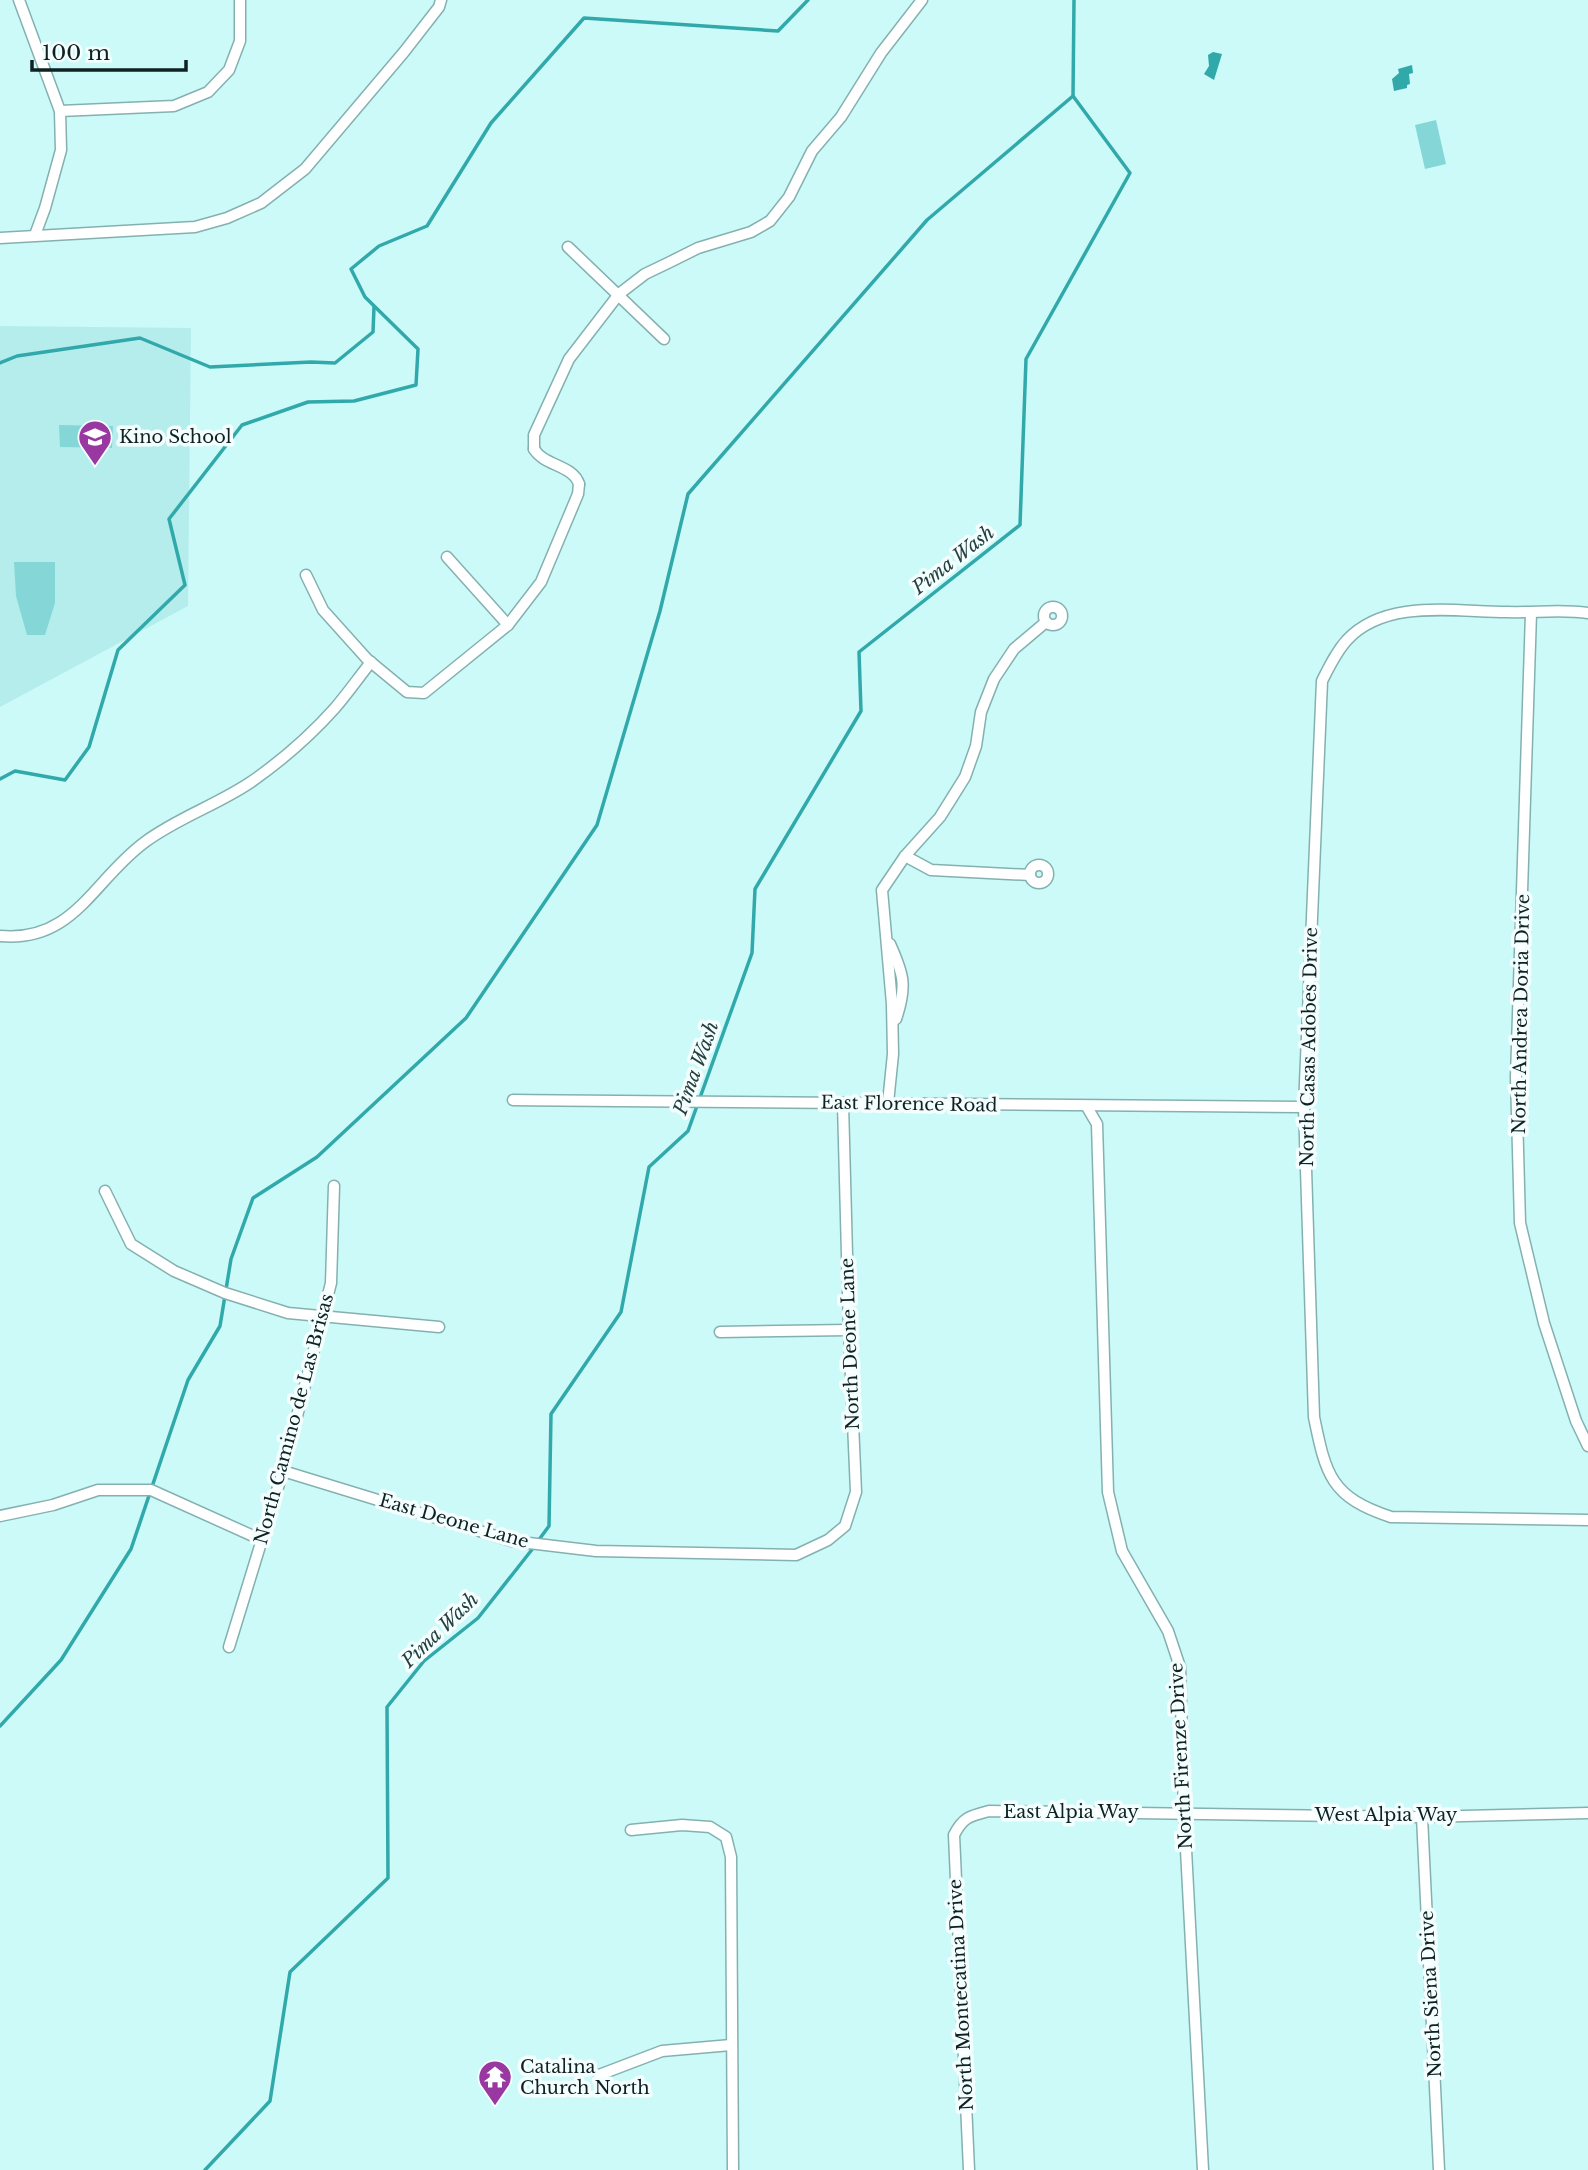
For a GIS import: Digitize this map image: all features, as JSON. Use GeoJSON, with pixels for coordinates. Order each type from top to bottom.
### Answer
{"type":"FeatureCollection","features":[{"type":"Feature","properties":{"kind":"street"},"geometry":{"type":"LineString","coordinates":[[19,0],[60,111],[61,150],[48,198],[34,235]]}},
{"type":"Feature","properties":{"kind":"street"},"geometry":{"type":"LineString","coordinates":[[60,111],[174,106],[208,92],[229,70],[240,41],[240,0]]}},
{"type":"Feature","properties":{"kind":"street"},"geometry":{"type":"LineString","coordinates":[[0,237],[195,227],[227,218],[261,203],[305,169],[404,52],[439,7],[441,0]]}},
{"type":"Feature","properties":{"kind":"street"},"geometry":{"type":"LineString","coordinates":[[306,575],[323,610],[371,662],[417,699],[508,625],[541,582],[583,483],[530,450],[534,435],[569,359],[619,294],[645,274],[698,248],[751,232],[770,221],[789,197],[812,151],[841,117],[881,52],[922,0]]}},
{"type":"Feature","properties":{"kind":"street"},"geometry":{"type":"LineString","coordinates":[[568,247],[664,339]]}},
{"type":"Feature","properties":{"kind":"street"},"geometry":{"type":"LineString","coordinates":[[447,557],[508,625]]}},
{"type":"Feature","properties":{"kind":"street","name":"North Casas Adobes Drive"},"geometry":{"type":"LineString","coordinates":[[1588,612],[1415,611],[1386,616],[1365,626],[1348,639],[1333,658],[1322,681],[1304,1107],[1314,1418],[1323,1461],[1342,1493],[1364,1508],[1391,1517],[1588,1520]]}},
{"type":"Feature","properties":{"kind":"street","name":"North Andrea Doria Drive"},"geometry":{"type":"LineString","coordinates":[[1531,613],[1516,1077],[1520,1223],[1544,1323],[1576,1421],[1588,1446]]}},
{"type":"Feature","properties":{"kind":"street"},"geometry":{"type":"LineString","coordinates":[[888,1103],[893,1028],[901,1004],[903,972],[886,937],[882,890],[905,856],[940,817],[965,777],[976,746],[981,712],[994,679],[1014,649],[1046,622]]}},
{"type":"Feature","properties":{"kind":"street"},"geometry":{"type":"LineString","coordinates":[[0,936],[18,938],[34,935],[68,919],[130,853],[172,824],[230,795],[280,760],[335,708],[371,662]]}},
{"type":"Feature","properties":{"kind":"street"},"geometry":{"type":"LineString","coordinates":[[905,856],[931,870],[1030,875]]}},
{"type":"Feature","properties":{"kind":"street","name":"East Florence Road"},"geometry":{"type":"LineString","coordinates":[[513,1100],[1304,1107]]}},
{"type":"Feature","properties":{"kind":"street","name":"North Deone Lane"},"geometry":{"type":"LineString","coordinates":[[796,1555],[828,1540],[845,1526],[856,1492],[843,1104]]}},
{"type":"Feature","properties":{"kind":"street","name":"North Firenze Drive"},"geometry":{"type":"LineString","coordinates":[[1087,1107],[1097,1124],[1108,1492],[1122,1551],[1168,1631],[1180,1667],[1184,1812],[1203,2170]]}},
{"type":"Feature","properties":{"kind":"street","name":"North Camino de Las Brisas"},"geometry":{"type":"LineString","coordinates":[[229,1647],[283,1471],[331,1283],[334,1186]]}},
{"type":"Feature","properties":{"kind":"street"},"geometry":{"type":"LineString","coordinates":[[105,1191],[131,1244],[174,1271],[225,1293],[288,1313],[439,1327]]}},
{"type":"Feature","properties":{"kind":"street"},"geometry":{"type":"LineString","coordinates":[[720,1332],[849,1330]]}},
{"type":"Feature","properties":{"kind":"street","name":"East Deone Lane"},"geometry":{"type":"LineString","coordinates":[[283,1471],[512,1541],[596,1551],[796,1555]]}},
{"type":"Feature","properties":{"kind":"street"},"geometry":{"type":"LineString","coordinates":[[0,1516],[98,1490],[150,1490],[262,1540]]}},
{"type":"Feature","properties":{"kind":"street","name":"East Alpia Way"},"geometry":{"type":"LineString","coordinates":[[960,1822],[971,1815],[989,1811],[1184,1812]]}},
{"type":"Feature","properties":{"kind":"street","name":"West Alpia Way"},"geometry":{"type":"LineString","coordinates":[[1184,1812],[1422,1817],[1588,1813]]}},
{"type":"Feature","properties":{"kind":"street","name":"North Siena Drive"},"geometry":{"type":"LineString","coordinates":[[1422,1817],[1439,2170]]}},
{"type":"Feature","properties":{"kind":"street","name":"North Montecatina Drive"},"geometry":{"type":"LineString","coordinates":[[960,1822],[954,1835],[954,1853],[969,2170]]}},
{"type":"Feature","properties":{"kind":"street"},"geometry":{"type":"LineString","coordinates":[[631,1830],[682,1825],[710,1827],[726,1837],[731,1857],[733,2170]]}},
{"type":"Feature","properties":{"kind":"street"},"geometry":{"type":"LineString","coordinates":[[599,2075],[662,2051],[731,2045]]}},
{"type":"Feature","properties":{"kind":"shaded area"},"geometry":{"type":"Polygon","coordinates":[[[1213,52],[1222,54],[1214,80],[1204,74],[1209,66],[1208,55],[1213,52]]]}},
{"type":"Feature","properties":{"kind":"shaded area"},"geometry":{"type":"Polygon","coordinates":[[[1412,65],[1410,84],[1407,88],[1394,91],[1392,79],[1399,73],[1398,69],[1412,65]]]}},
{"type":"Feature","properties":{"kind":"shaded area"},"geometry":{"type":"Polygon","coordinates":[[[1436,120],[1446,164],[1425,169],[1415,125],[1436,120]]]}},
{"type":"Feature","properties":{"kind":"shaded area","name":"Kino School"},"geometry":{"type":"Polygon","coordinates":[[[0,326],[191,328],[188,606],[0,707],[0,326]]]}},
{"type":"Feature","properties":{"kind":"shaded area"},"geometry":{"type":"Polygon","coordinates":[[[59,425],[113,426],[112,448],[60,447],[59,425]]]}},
{"type":"Feature","properties":{"kind":"shaded area"},"geometry":{"type":"Polygon","coordinates":[[[14,562],[55,562],[55,603],[45,635],[27,635],[16,596],[14,562]]]}},
{"type":"Feature","properties":{"kind":"waterway"},"geometry":{"type":"LineString","coordinates":[[0,779],[15,771],[65,780],[89,747],[118,650],[185,585],[169,519],[242,425],[308,402],[354,401],[416,385],[418,349],[365,297],[351,269],[379,246],[427,226],[491,123],[584,18],[778,31],[808,0]]}},
{"type":"Feature","properties":{"kind":"waterway","name":"Pima Wash"},"geometry":{"type":"LineString","coordinates":[[538,1541],[549,1526],[551,1414],[621,1312],[649,1167],[688,1131],[752,953],[755,889],[861,711],[859,652],[1020,525],[1026,359],[1130,173],[1073,96],[1074,0]]}},
{"type":"Feature","properties":{"kind":"waterway"},"geometry":{"type":"LineString","coordinates":[[0,1726],[61,1660],[131,1549],[188,1380],[220,1326],[231,1259],[253,1198],[317,1157],[466,1018],[597,825],[660,611],[688,494],[927,220],[1073,96]]}},
{"type":"Feature","properties":{"kind":"waterway"},"geometry":{"type":"LineString","coordinates":[[0,363],[17,356],[140,338],[210,367],[335,363],[373,332],[374,307]]}},
{"type":"Feature","properties":{"kind":"waterway","name":"Pima Wash"},"geometry":{"type":"LineString","coordinates":[[205,2170],[270,2101],[290,1972],[388,1878],[387,1707],[424,1661],[478,1618],[534,1547]]}},
{"type":"Feature","properties":{"kind":"place","name":"Kino School"},"geometry":{"type":"Point","coordinates":[95,467]}},
{"type":"Feature","properties":{"kind":"place","name":"Catalina Church North"},"geometry":{"type":"Point","coordinates":[495,2107]}}]}
